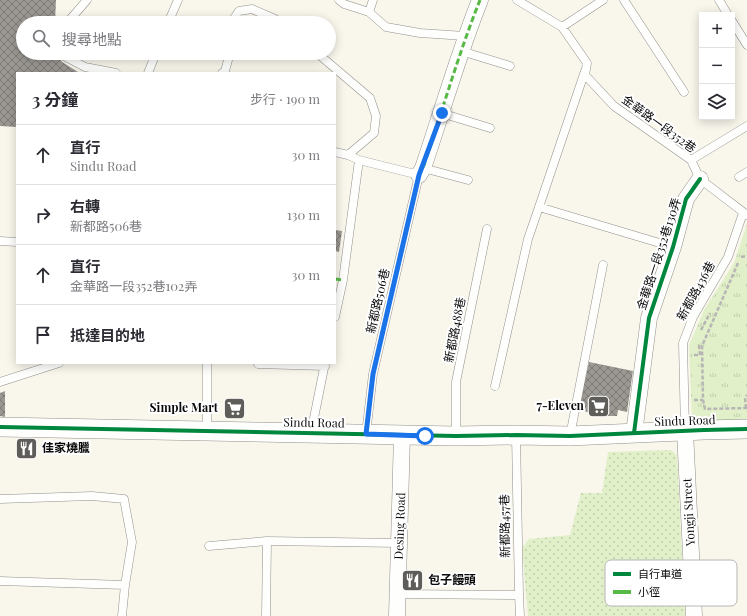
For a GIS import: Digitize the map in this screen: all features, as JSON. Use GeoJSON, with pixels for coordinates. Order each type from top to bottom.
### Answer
{"type":"FeatureCollection","features":[{"type":"Feature","properties":{"kind":"street"},"geometry":{"type":"LineString","coordinates":[[421,171],[442,113],[463,43],[480,0]]}},
{"type":"Feature","properties":{"kind":"street","name":"金華路一段352巷130弄"},"geometry":{"type":"LineString","coordinates":[[634,433],[649,318],[673,247],[686,199],[700,180]]}},
{"type":"Feature","properties":{"kind":"street","name":"Sindu Road"},"geometry":{"type":"LineString","coordinates":[[0,427],[456,436],[570,436],[747,429]]}},
{"type":"Feature","properties":{"kind":"street","name":"Yongji Street"},"geometry":{"type":"LineString","coordinates":[[685,431],[691,560]]}},
{"type":"Feature","properties":{"kind":"street","name":"Desing Road"},"geometry":{"type":"LineString","coordinates":[[397,616],[402,435]]}},
{"type":"Feature","properties":{"kind":"street","name":"Yongji Street"},"geometry":{"type":"LineString","coordinates":[[694,606],[694,616]]}},
{"type":"Feature","properties":{"kind":"lane"},"geometry":{"type":"LineString","coordinates":[[73,16],[87,0]]}},
{"type":"Feature","properties":{"kind":"lane"},"geometry":{"type":"LineString","coordinates":[[171,16],[178,0]]}},
{"type":"Feature","properties":{"kind":"lane"},"geometry":{"type":"LineString","coordinates":[[339,0],[344,4],[369,12],[386,27],[463,43],[510,66]]}},
{"type":"Feature","properties":{"kind":"lane"},"geometry":{"type":"LineString","coordinates":[[369,12],[373,0]]}},
{"type":"Feature","properties":{"kind":"lane","name":"金華路一段352巷"},"geometry":{"type":"LineString","coordinates":[[518,0],[562,27],[587,63],[585,75],[614,106],[691,160],[700,180],[745,214]]}},
{"type":"Feature","properties":{"kind":"lane"},"geometry":{"type":"LineString","coordinates":[[562,27],[604,0]]}},
{"type":"Feature","properties":{"kind":"lane"},"geometry":{"type":"LineString","coordinates":[[624,0],[684,92]]}},
{"type":"Feature","properties":{"kind":"lane"},"geometry":{"type":"LineString","coordinates":[[719,0],[726,12]]}},
{"type":"Feature","properties":{"kind":"lane"},"geometry":{"type":"LineString","coordinates":[[236,16],[239,11],[252,9],[268,16]]}},
{"type":"Feature","properties":{"kind":"lane"},"geometry":{"type":"LineString","coordinates":[[735,26],[747,45]]}},
{"type":"Feature","properties":{"kind":"lane"},"geometry":{"type":"LineString","coordinates":[[72,60],[85,67],[111,72]]}},
{"type":"Feature","properties":{"kind":"lane"},"geometry":{"type":"LineString","coordinates":[[148,72],[153,60]]}},
{"type":"Feature","properties":{"kind":"lane"},"geometry":{"type":"LineString","coordinates":[[224,72],[228,60]]}},
{"type":"Feature","properties":{"kind":"lane"},"geometry":{"type":"LineString","coordinates":[[325,60],[370,98],[376,116],[374,133],[348,155]]}},
{"type":"Feature","properties":{"kind":"lane"},"geometry":{"type":"LineString","coordinates":[[495,386],[528,239],[587,63]]}},
{"type":"Feature","properties":{"kind":"lane"},"geometry":{"type":"LineString","coordinates":[[442,113],[490,128]]}},
{"type":"Feature","properties":{"kind":"lane"},"geometry":{"type":"LineString","coordinates":[[691,160],[747,126]]}},
{"type":"Feature","properties":{"kind":"lane"},"geometry":{"type":"LineString","coordinates":[[336,152],[348,155],[359,160],[468,180]]}},
{"type":"Feature","properties":{"kind":"lane"},"geometry":{"type":"LineString","coordinates":[[336,312],[343,280],[359,160]]}},
{"type":"Feature","properties":{"kind":"lane","name":"新都路506巷"},"geometry":{"type":"LineString","coordinates":[[366,434],[373,374],[421,171]]}},
{"type":"Feature","properties":{"kind":"lane"},"geometry":{"type":"LineString","coordinates":[[739,177],[747,172]]}},
{"type":"Feature","properties":{"kind":"lane","name":"金華路一段352巷130弄"},"geometry":{"type":"LineString","coordinates":[[539,207],[673,247]]}},
{"type":"Feature","properties":{"kind":"lane","name":"新都路436巷"},"geometry":{"type":"LineString","coordinates":[[685,431],[683,343],[693,317],[728,258],[745,214]]}},
{"type":"Feature","properties":{"kind":"lane","name":"新都路488巷"},"geometry":{"type":"LineString","coordinates":[[456,436],[456,382],[487,229]]}},
{"type":"Feature","properties":{"kind":"lane"},"geometry":{"type":"LineString","coordinates":[[0,241],[16,242]]}},
{"type":"Feature","properties":{"kind":"lane"},"geometry":{"type":"LineString","coordinates":[[570,436],[603,265]]}},
{"type":"Feature","properties":{"kind":"lane"},"geometry":{"type":"LineString","coordinates":[[0,382],[56,364]]}},
{"type":"Feature","properties":{"kind":"lane"},"geometry":{"type":"LineString","coordinates":[[206,432],[207,364]]}},
{"type":"Feature","properties":{"kind":"lane"},"geometry":{"type":"LineString","coordinates":[[258,364],[325,365],[311,433]]}},
{"type":"Feature","properties":{"kind":"lane","name":"新都路457巷"},"geometry":{"type":"LineString","coordinates":[[516,435],[520,616]]}},
{"type":"Feature","properties":{"kind":"lane"},"geometry":{"type":"LineString","coordinates":[[0,499],[92,496],[124,499],[132,542],[122,616]]}},
{"type":"Feature","properties":{"kind":"lane"},"geometry":{"type":"LineString","coordinates":[[209,546],[267,542],[399,543]]}},
{"type":"Feature","properties":{"kind":"lane"},"geometry":{"type":"LineString","coordinates":[[266,616],[267,542]]}},
{"type":"Feature","properties":{"kind":"lane"},"geometry":{"type":"LineString","coordinates":[[0,582],[125,586]]}},
{"type":"Feature","properties":{"kind":"lane"},"geometry":{"type":"LineString","coordinates":[[398,594],[519,595]]}},
{"type":"Feature","properties":{"kind":"path"},"geometry":{"type":"LineString","coordinates":[[696,355],[700,355],[699,346],[702,346],[743,251]]}},
{"type":"Feature","properties":{"kind":"path"},"geometry":{"type":"LineString","coordinates":[[741,257],[747,256]]}},
{"type":"Feature","properties":{"kind":"path"},"geometry":{"type":"LineString","coordinates":[[700,333],[712,307],[719,309]]}},
{"type":"Feature","properties":{"kind":"path"},"geometry":{"type":"LineString","coordinates":[[702,346],[703,400],[705,409],[746,408],[745,398],[747,396]]}},
{"type":"Feature","properties":{"kind":"path"},"geometry":{"type":"LineString","coordinates":[[694,350],[694,362]]}},
{"type":"Feature","properties":{"kind":"path"},"geometry":{"type":"LineString","coordinates":[[695,392],[695,400]]}},
{"type":"Feature","properties":{"kind":"green space"},"geometry":{"type":"Polygon","coordinates":[[[747,224],[747,421],[692,421],[689,345],[704,310],[734,263],[747,224]]]}},
{"type":"Feature","properties":{"kind":"green space"},"geometry":{"type":"Polygon","coordinates":[[[671,450],[677,455],[682,560],[605,560],[605,606],[685,606],[685,616],[528,616],[522,548],[529,539],[570,535],[581,493],[602,493],[608,452],[671,450]]]}},
{"type":"Feature","properties":{"kind":"building"},"geometry":{"type":"Polygon","coordinates":[[[0,0],[56,0],[55,16],[16,16],[16,60],[60,60],[78,72],[16,72],[16,127],[0,126],[0,0]]]}},
{"type":"Feature","properties":{"kind":"building"},"geometry":{"type":"Polygon","coordinates":[[[336,230],[342,231],[339,252],[336,251],[336,230]]]}},
{"type":"Feature","properties":{"kind":"building"},"geometry":{"type":"Polygon","coordinates":[[[589,362],[633,371],[627,412],[618,410],[617,416],[607,416],[578,410],[589,362]]]}},
{"type":"Feature","properties":{"kind":"building"},"geometry":{"type":"Polygon","coordinates":[[[5,391],[5,417],[0,416],[0,393],[5,391]]]}},
{"type":"Feature","properties":{"kind":"marked path"},"geometry":{"type":"LineString","coordinates":[[419,175],[423,168],[457,63],[480,0]]}},
{"type":"Feature","properties":{"kind":"marked path"},"geometry":{"type":"LineString","coordinates":[[336,279],[343,280]]}},
{"type":"Feature","properties":{"kind":"cycle path"},"geometry":{"type":"LineString","coordinates":[[634,433],[649,318],[673,247],[686,199],[700,179]]}},
{"type":"Feature","properties":{"kind":"cycle path"},"geometry":{"type":"LineString","coordinates":[[0,427],[456,436],[570,436],[747,429]]}},
{"type":"Feature","properties":{"kind":"place","name":"7-Eleven"},"geometry":{"type":"Point","coordinates":[599,406]}},
{"type":"Feature","properties":{"kind":"place","name":"Simple Mart"},"geometry":{"type":"Point","coordinates":[234,408]}},
{"type":"Feature","properties":{"kind":"place","name":"佳家燒臘"},"geometry":{"type":"Point","coordinates":[27,448]}},
{"type":"Feature","properties":{"kind":"place","name":"包子饅頭"},"geometry":{"type":"Point","coordinates":[413,580]}},
{"type":"Feature","properties":{"kind":"route"},"geometry":{"type":"LineString","coordinates":[[425,436],[366,434],[373,374],[419,175],[423,168],[442,113]]}}]}
